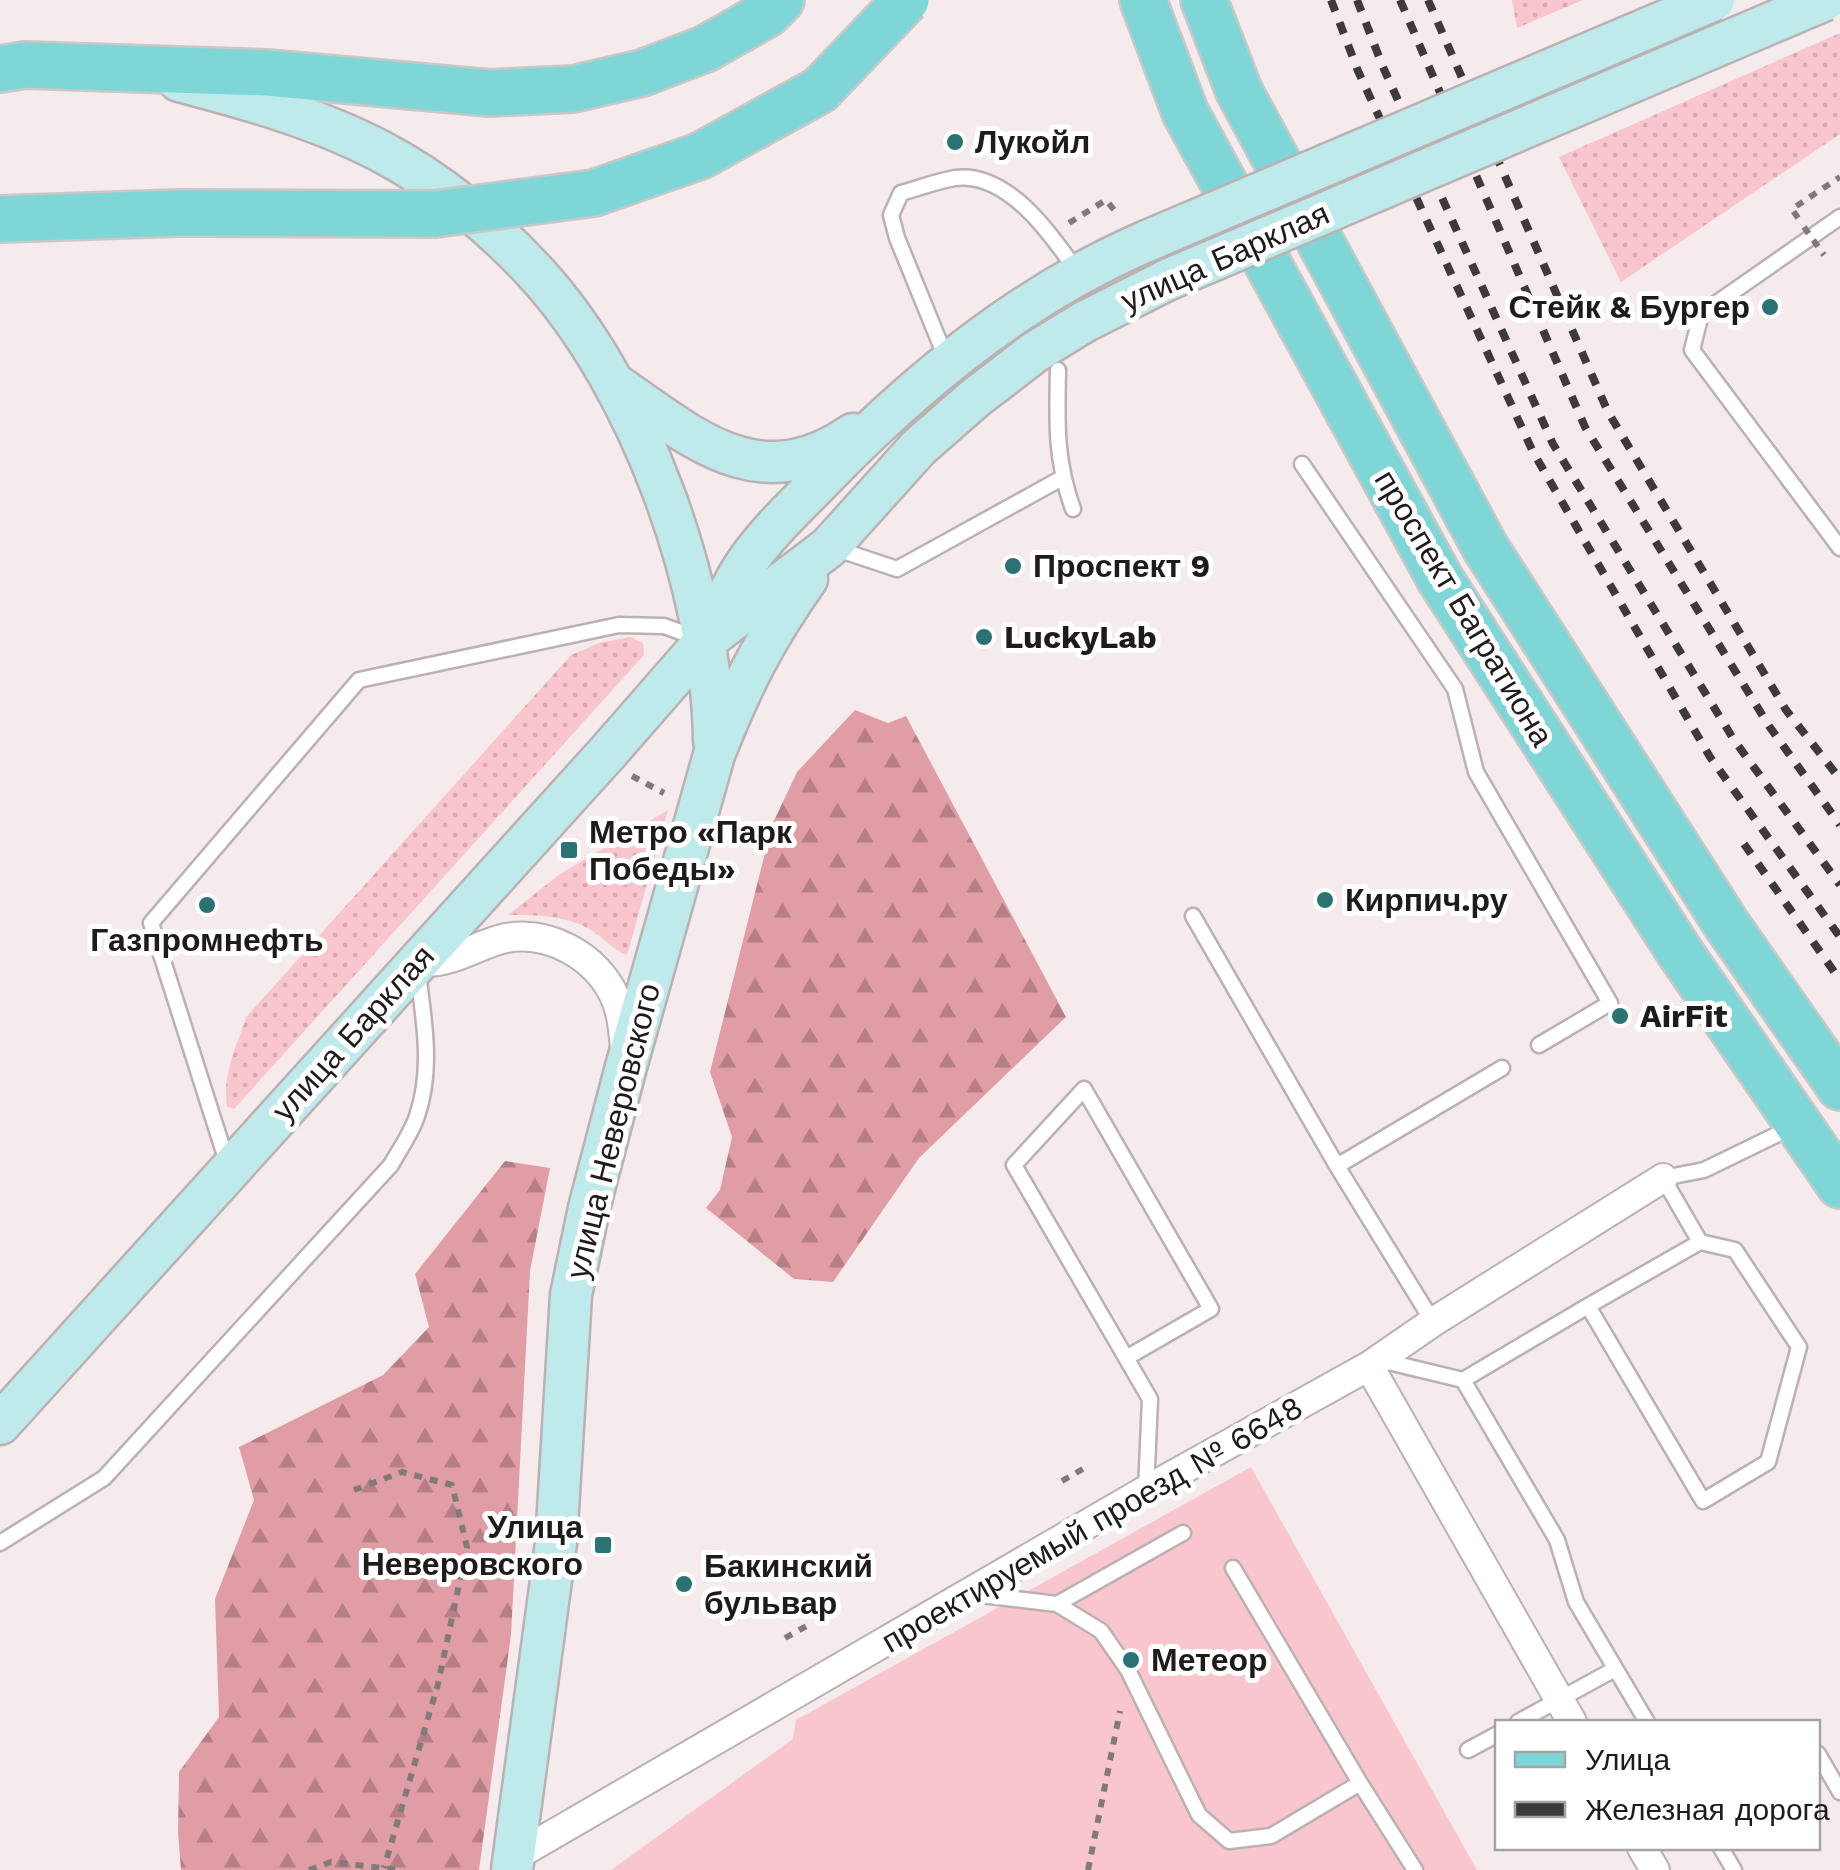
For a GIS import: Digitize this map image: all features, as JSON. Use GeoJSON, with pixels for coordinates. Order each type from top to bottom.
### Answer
{"type":"FeatureCollection","features":[{"type":"Feature","properties":{"kind":"main road"},"geometry":{"type":"LineString","coordinates":[[0,69],[26,65],[267,73],[490,93],[573,89],[642,72],[705,49],[767,14],[781,0]]}},
{"type":"Feature","properties":{"kind":"main road"},"geometry":{"type":"LineString","coordinates":[[0,219],[178,213],[435,214],[594,194],[700,156],[820,90],[906,0]]}},
{"type":"Feature","properties":{"kind":"main road","name":"проспект Багратиона"},"geometry":{"type":"LineString","coordinates":[[1143,0],[1186,112],[1440,578],[1681,954],[1840,1185]]}},
{"type":"Feature","properties":{"kind":"main road","name":"проспект Багратиона"},"geometry":{"type":"LineString","coordinates":[[1204,0],[1239,91],[1484,547],[1726,924],[1840,1087]]}},
{"type":"Feature","properties":{"kind":"main road","name":"улица Барклая"},"geometry":{"type":"LineString","coordinates":[[705,640],[744,566],[772,530],[905,398],[1012,315],[1079,275],[1139,226],[1714,0]]}},
{"type":"Feature","properties":{"kind":"main road","name":"улица Барклая"},"geometry":{"type":"LineString","coordinates":[[0,1424],[705,640],[829,547],[919,446],[975,398],[1067,332],[1168,280],[1826,0]]}},
{"type":"Feature","properties":{"kind":"main road"},"geometry":{"type":"LineString","coordinates":[[126,67],[296,115],[381,152],[479,216],[526,262],[576,326],[612,381],[646,452],[685,555],[705,640],[712,686],[714,755]]}},
{"type":"Feature","properties":{"kind":"main road"},"geometry":{"type":"LineString","coordinates":[[612,381],[713,450],[746,462],[812,457],[905,398]]}},
{"type":"Feature","properties":{"kind":"main road","name":"улица Неверовского"},"geometry":{"type":"LineString","coordinates":[[513,1864],[556,1543],[571,1295],[588,1208],[714,755],[758,653],[829,547]]}},
{"type":"Feature","properties":{"kind":"street"},"geometry":{"type":"LineString","coordinates":[[417,963],[445,960],[503,938],[532,936],[558,943],[601,975],[615,997],[623,1024],[626,1066]]}},
{"type":"Feature","properties":{"kind":"street","name":"проектируемый проезд № 6648"},"geometry":{"type":"LineString","coordinates":[[513,1864],[1146,1490],[1374,1363],[1663,1178]]}},
{"type":"Feature","properties":{"kind":"street"},"geometry":{"type":"LineString","coordinates":[[1374,1363],[1565,1711]]}},
{"type":"Feature","properties":{"kind":"lane"},"geometry":{"type":"LineString","coordinates":[[949,362],[896,238],[891,216],[901,193],[958,178],[1002,190],[1026,207],[1051,234],[1079,275]]}},
{"type":"Feature","properties":{"kind":"lane"},"geometry":{"type":"LineString","coordinates":[[1840,217],[1702,314],[1692,350],[1840,548]]}},
{"type":"Feature","properties":{"kind":"lane"},"geometry":{"type":"LineString","coordinates":[[1058,370],[1056,444],[1073,509]]}},
{"type":"Feature","properties":{"kind":"lane"},"geometry":{"type":"LineString","coordinates":[[1302,464],[1455,689],[1476,772],[1610,1003],[1539,1046]]}},
{"type":"Feature","properties":{"kind":"lane"},"geometry":{"type":"LineString","coordinates":[[829,547],[897,569],[1062,478]]}},
{"type":"Feature","properties":{"kind":"lane"},"geometry":{"type":"LineString","coordinates":[[229,1170],[151,923],[360,680],[619,625],[664,626],[705,640]]}},
{"type":"Feature","properties":{"kind":"lane"},"geometry":{"type":"LineString","coordinates":[[1193,916],[1337,1166],[1433,1322]]}},
{"type":"Feature","properties":{"kind":"lane"},"geometry":{"type":"LineString","coordinates":[[0,1543],[104,1478],[391,1164],[418,1116],[426,1067],[427,1039],[417,963]]}},
{"type":"Feature","properties":{"kind":"lane"},"geometry":{"type":"LineString","coordinates":[[1337,1166],[1502,1068]]}},
{"type":"Feature","properties":{"kind":"lane"},"geometry":{"type":"LineString","coordinates":[[1126,1358],[1210,1309],[1084,1088],[1014,1165],[1126,1358],[1150,1399],[1146,1490]]}},
{"type":"Feature","properties":{"kind":"lane"},"geometry":{"type":"LineString","coordinates":[[1700,1242],[1663,1178],[1704,1170],[1776,1135]]}},
{"type":"Feature","properties":{"kind":"lane"},"geometry":{"type":"LineString","coordinates":[[1374,1363],[1463,1380],[1588,1306],[1700,1242],[1735,1250],[1799,1347],[1768,1462],[1704,1501],[1588,1306]]}},
{"type":"Feature","properties":{"kind":"lane"},"geometry":{"type":"LineString","coordinates":[[1463,1380],[1557,1540],[1576,1602],[1646,1720]]}},
{"type":"Feature","properties":{"kind":"lane"},"geometry":{"type":"LineString","coordinates":[[1057,1604],[1183,1533]]}},
{"type":"Feature","properties":{"kind":"lane"},"geometry":{"type":"LineString","coordinates":[[1233,1568],[1416,1870]]}},
{"type":"Feature","properties":{"kind":"lane"},"geometry":{"type":"LineString","coordinates":[[968,1594],[1057,1604],[1100,1632],[1128,1670],[1199,1815],[1229,1841],[1271,1836],[1360,1783]]}},
{"type":"Feature","properties":{"kind":"lane"},"geometry":{"type":"LineString","coordinates":[[1527,1720],[1565,1711],[1615,1668]]}},
{"type":"Feature","properties":{"kind":"lane"},"geometry":{"type":"LineString","coordinates":[[1468,1750],[1495,1736]]}},
{"type":"Feature","properties":{"kind":"lane"},"geometry":{"type":"LineString","coordinates":[[1820,1757],[1840,1792]]}},
{"type":"Feature","properties":{"kind":"path"},"geometry":{"type":"LineString","coordinates":[[1824,255],[1792,208],[1840,177]]}},
{"type":"Feature","properties":{"kind":"path"},"geometry":{"type":"LineString","coordinates":[[1051,234],[1106,200],[1139,226]]}},
{"type":"Feature","properties":{"kind":"path"},"geometry":{"type":"LineString","coordinates":[[632,776],[664,792],[670,803]]}},
{"type":"Feature","properties":{"kind":"path"},"geometry":{"type":"LineString","coordinates":[[1062,1480],[1088,1466]]}},
{"type":"Feature","properties":{"kind":"path"},"geometry":{"type":"LineString","coordinates":[[354,1490],[402,1472],[452,1485],[468,1547],[438,1684],[384,1868]]}},
{"type":"Feature","properties":{"kind":"path"},"geometry":{"type":"LineString","coordinates":[[784,1638],[812,1623]]}},
{"type":"Feature","properties":{"kind":"path"},"geometry":{"type":"LineString","coordinates":[[1088,1870],[1128,1670]]}},
{"type":"Feature","properties":{"kind":"path"},"geometry":{"type":"LineString","coordinates":[[309,1870],[331,1862],[399,1870]]}},
{"type":"Feature","properties":{"kind":"shaded area"},"geometry":{"type":"Polygon","coordinates":[[[1512,0],[1583,0],[1517,28],[1512,0]]]}},
{"type":"Feature","properties":{"kind":"shaded area"},"geometry":{"type":"Polygon","coordinates":[[[1840,33],[1840,134],[1621,282],[1559,157],[1840,33]]]}},
{"type":"Feature","properties":{"kind":"shaded area"},"geometry":{"type":"Polygon","coordinates":[[[630,637],[643,643],[644,655],[234,1109],[227,1106],[228,1072],[247,1016],[571,655],[599,643],[630,637]]]}},
{"type":"Feature","properties":{"kind":"shaded area"},"geometry":{"type":"Polygon","coordinates":[[[668,810],[627,955],[574,922],[508,915],[560,874],[668,810]]]}},
{"type":"Feature","properties":{"kind":"shaded area","name":"Метеор"},"geometry":{"type":"Polygon","coordinates":[[[1251,1467],[1477,1870],[611,1870],[793,1739],[796,1720],[1251,1467]]]}},
{"type":"Feature","properties":{"kind":"green space"},"geometry":{"type":"Polygon","coordinates":[[[855,710],[888,723],[906,716],[1066,1017],[919,1158],[833,1282],[794,1279],[706,1208],[720,1190],[732,1137],[710,1072],[772,825],[797,772],[855,710]]]}},
{"type":"Feature","properties":{"kind":"green space"},"geometry":{"type":"Polygon","coordinates":[[[505,1161],[550,1168],[530,1271],[511,1635],[479,1870],[181,1870],[179,1772],[219,1717],[215,1599],[254,1500],[239,1447],[383,1375],[429,1327],[415,1274],[505,1161]]]}},
{"type":"Feature","properties":{"kind":"railway"},"geometry":{"type":"LineString","coordinates":[[1331,0],[1358,71],[1533,452],[1710,757],[1840,937]]}},
{"type":"Feature","properties":{"kind":"railway"},"geometry":{"type":"LineString","coordinates":[[1357,0],[1383,67],[1553,444],[1734,740],[1840,885]]}},
{"type":"Feature","properties":{"kind":"railway"},"geometry":{"type":"LineString","coordinates":[[1400,0],[1585,427],[1769,726],[1840,825]]}},
{"type":"Feature","properties":{"kind":"railway"},"geometry":{"type":"LineString","coordinates":[[1428,0],[1608,412],[1786,710],[1840,779]]}},
{"type":"Feature","properties":{"kind":"railway"},"geometry":{"type":"LineString","coordinates":[[1744,844],[1840,980]]}},
{"type":"Feature","properties":{"kind":"place","name":"Лукойл"},"geometry":{"type":"Point","coordinates":[955,142]}},
{"type":"Feature","properties":{"kind":"place","name":"Стейк & Бургер"},"geometry":{"type":"Point","coordinates":[1770,307]}},
{"type":"Feature","properties":{"kind":"place","name":"Проспект 9"},"geometry":{"type":"Point","coordinates":[1013,566]}},
{"type":"Feature","properties":{"kind":"place","name":"LuckyLab"},"geometry":{"type":"Point","coordinates":[984,637]}},
{"type":"Feature","properties":{"kind":"place","name":"Метро «Парк Победы»"},"geometry":{"type":"Point","coordinates":[569,850]}},
{"type":"Feature","properties":{"kind":"place","name":"Кирпич.ру"},"geometry":{"type":"Point","coordinates":[1325,900]}},
{"type":"Feature","properties":{"kind":"place","name":"Газпромнефть"},"geometry":{"type":"Point","coordinates":[207,905]}},
{"type":"Feature","properties":{"kind":"place","name":"AirFit"},"geometry":{"type":"Point","coordinates":[1620,1016]}},
{"type":"Feature","properties":{"kind":"place","name":"Улица Неверовского"},"geometry":{"type":"Point","coordinates":[603,1545]}},
{"type":"Feature","properties":{"kind":"place","name":"Бакинский бульвар"},"geometry":{"type":"Point","coordinates":[684,1584]}},
{"type":"Feature","properties":{"kind":"place","name":"Метеор"},"geometry":{"type":"Point","coordinates":[1131,1660]}}]}
